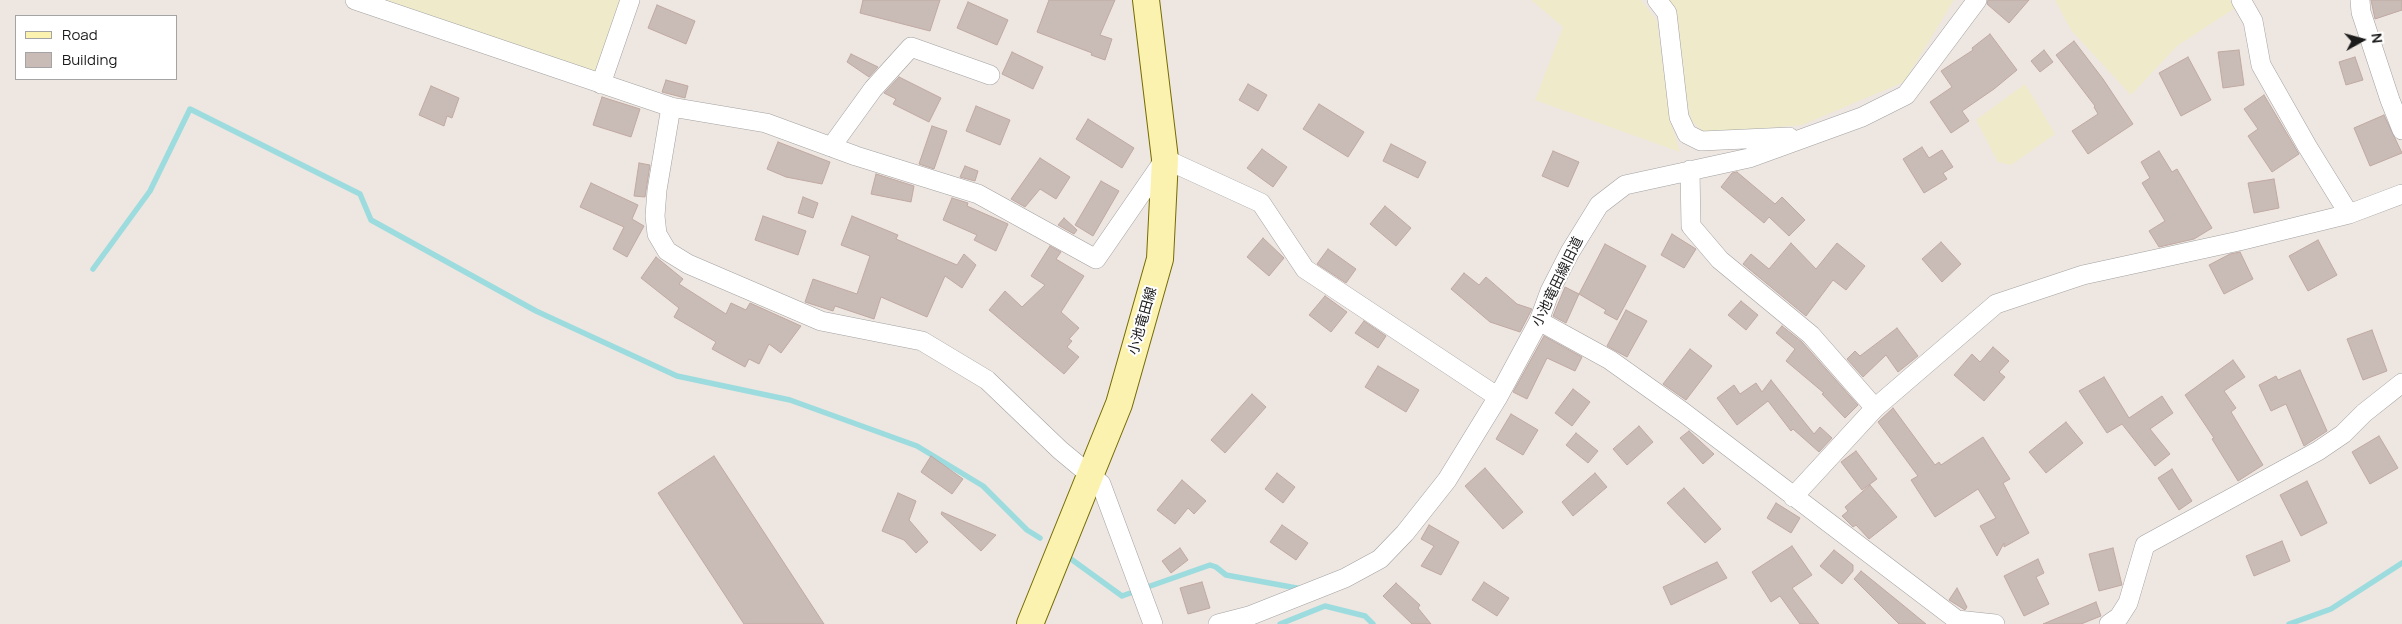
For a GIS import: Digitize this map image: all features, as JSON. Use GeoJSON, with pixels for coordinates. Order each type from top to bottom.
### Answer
{"type":"FeatureCollection","features":[{"type":"Feature","properties":{"kind":"main road","name":"小池竜田線"},"geometry":{"type":"LineString","coordinates":[[1030,624],[1119,404],[1160,259],[1165,159],[1146,0]]}},
{"type":"Feature","properties":{"kind":"street"},"geometry":{"type":"LineString","coordinates":[[355,0],[671,107],[766,123],[831,147],[978,194],[1096,259],[1165,159],[1261,202],[1305,269],[1498,397]]}},
{"type":"Feature","properties":{"kind":"street"},"geometry":{"type":"LineString","coordinates":[[601,84],[630,0]]}},
{"type":"Feature","properties":{"kind":"street"},"geometry":{"type":"LineString","coordinates":[[1657,0],[1666,13],[1679,117],[1687,134],[1700,141],[1810,136]]}},
{"type":"Feature","properties":{"kind":"street","name":"小池竜田線旧道"},"geometry":{"type":"LineString","coordinates":[[1218,624],[1249,616],[1345,578],[1380,559],[1405,534],[1447,480],[1498,397],[1538,321],[1570,252],[1599,205],[1625,185],[1749,158],[1862,117],[1906,96],[1977,0]]}},
{"type":"Feature","properties":{"kind":"street"},"geometry":{"type":"LineString","coordinates":[[2241,0],[2253,21],[2261,65],[2307,146],[2349,214]]}},
{"type":"Feature","properties":{"kind":"street"},"geometry":{"type":"LineString","coordinates":[[2360,0],[2362,12],[2390,100],[2402,130]]}},
{"type":"Feature","properties":{"kind":"street"},"geometry":{"type":"LineString","coordinates":[[831,147],[873,89],[910,47],[990,75]]}},
{"type":"Feature","properties":{"kind":"street"},"geometry":{"type":"LineString","coordinates":[[671,107],[657,190],[655,216],[657,234],[666,251],[688,264],[821,321],[922,341],[987,380],[1060,450],[1101,484],[1153,624]]}},
{"type":"Feature","properties":{"kind":"street"},"geometry":{"type":"LineString","coordinates":[[1690,170],[1691,226],[1720,260],[1811,335],[1875,408]]}},
{"type":"Feature","properties":{"kind":"street"},"geometry":{"type":"LineString","coordinates":[[1793,497],[1875,408],[1996,304],[2083,275],[2240,241],[2349,214],[2402,194]]}},
{"type":"Feature","properties":{"kind":"street"},"geometry":{"type":"LineString","coordinates":[[1538,321],[1610,360],[1683,412],[1793,497],[1904,577],[1957,620],[1995,624]]}},
{"type":"Feature","properties":{"kind":"street"},"geometry":{"type":"LineString","coordinates":[[2110,624],[2119,617],[2128,603],[2145,545],[2318,451],[2343,434],[2364,413],[2402,383]]}},
{"type":"Feature","properties":{"kind":"shaded area"},"geometry":{"type":"Polygon","coordinates":[[[387,0],[624,0],[599,79],[387,0]]]}},
{"type":"Feature","properties":{"kind":"shaded area"},"geometry":{"type":"Polygon","coordinates":[[[1531,0],[1641,0],[1657,21],[1670,120],[1680,152],[1535,100],[1563,27],[1531,0]]]}},
{"type":"Feature","properties":{"kind":"shaded area"},"geometry":{"type":"Polygon","coordinates":[[[1667,0],[1954,0],[1904,82],[1802,125],[1704,133],[1691,120],[1667,0]]]}},
{"type":"Feature","properties":{"kind":"shaded area"},"geometry":{"type":"Polygon","coordinates":[[[2055,0],[2230,0],[2235,8],[2177,46],[2131,95],[2071,30],[2055,0]]]}},
{"type":"Feature","properties":{"kind":"shaded area"},"geometry":{"type":"Polygon","coordinates":[[[2025,84],[2055,134],[2011,165],[1998,162],[1976,120],[2025,84]]]}},
{"type":"Feature","properties":{"kind":"building"},"geometry":{"type":"Polygon","coordinates":[[[863,0],[940,0],[930,31],[860,13],[863,0]]]}},
{"type":"Feature","properties":{"kind":"building"},"geometry":{"type":"Polygon","coordinates":[[[1049,0],[1115,0],[1100,35],[1112,39],[1105,60],[1091,55],[1092,53],[1037,32],[1049,0]]]}},
{"type":"Feature","properties":{"kind":"building"},"geometry":{"type":"Polygon","coordinates":[[[1988,0],[2029,0],[2009,23],[1987,4],[1988,0]]]}},
{"type":"Feature","properties":{"kind":"building"},"geometry":{"type":"Polygon","coordinates":[[[2371,0],[2402,0],[2402,10],[2375,19],[2371,0]]]}},
{"type":"Feature","properties":{"kind":"building"},"geometry":{"type":"Polygon","coordinates":[[[968,2],[1008,20],[997,45],[957,28],[968,2]]]}},
{"type":"Feature","properties":{"kind":"building"},"geometry":{"type":"Polygon","coordinates":[[[657,5],[695,21],[686,44],[648,28],[657,5]]]}},
{"type":"Feature","properties":{"kind":"building"},"geometry":{"type":"Polygon","coordinates":[[[1990,34],[2017,70],[1962,111],[1969,121],[1951,133],[1930,102],[1952,87],[1941,71],[1973,50],[1972,48],[1990,34]]]}},
{"type":"Feature","properties":{"kind":"building"},"geometry":{"type":"Polygon","coordinates":[[[2074,41],[2103,79],[2133,124],[2088,154],[2072,131],[2098,114],[2095,106],[2056,55],[2074,41]]]}},
{"type":"Feature","properties":{"kind":"building"},"geometry":{"type":"Polygon","coordinates":[[[2044,50],[2053,62],[2040,72],[2031,61],[2044,50]]]}},
{"type":"Feature","properties":{"kind":"building"},"geometry":{"type":"Polygon","coordinates":[[[2239,50],[2244,85],[2223,88],[2218,52],[2239,50]]]}},
{"type":"Feature","properties":{"kind":"building"},"geometry":{"type":"Polygon","coordinates":[[[1012,52],[1043,67],[1033,89],[1002,74],[1012,52]]]}},
{"type":"Feature","properties":{"kind":"building"},"geometry":{"type":"Polygon","coordinates":[[[851,54],[878,67],[869,77],[847,62],[851,54]]]}},
{"type":"Feature","properties":{"kind":"building"},"geometry":{"type":"Polygon","coordinates":[[[2188,57],[2211,100],[2181,116],[2159,73],[2188,57]]]}},
{"type":"Feature","properties":{"kind":"building"},"geometry":{"type":"Polygon","coordinates":[[[2355,57],[2363,80],[2346,85],[2339,62],[2355,57]]]}},
{"type":"Feature","properties":{"kind":"building"},"geometry":{"type":"Polygon","coordinates":[[[899,77],[941,98],[929,122],[893,104],[896,99],[884,93],[899,77]]]}},
{"type":"Feature","properties":{"kind":"building"},"geometry":{"type":"Polygon","coordinates":[[[666,80],[688,86],[685,98],[662,92],[666,80]]]}},
{"type":"Feature","properties":{"kind":"building"},"geometry":{"type":"Polygon","coordinates":[[[1248,84],[1267,95],[1258,111],[1239,100],[1248,84]]]}},
{"type":"Feature","properties":{"kind":"building"},"geometry":{"type":"Polygon","coordinates":[[[431,86],[459,98],[452,118],[447,116],[444,126],[419,115],[431,86]]]}},
{"type":"Feature","properties":{"kind":"building"},"geometry":{"type":"Polygon","coordinates":[[[2264,95],[2299,154],[2272,172],[2248,136],[2258,129],[2244,109],[2264,95]]]}},
{"type":"Feature","properties":{"kind":"building"},"geometry":{"type":"Polygon","coordinates":[[[602,97],[640,109],[631,137],[593,125],[602,97]]]}},
{"type":"Feature","properties":{"kind":"building"},"geometry":{"type":"Polygon","coordinates":[[[1319,104],[1364,132],[1348,157],[1303,129],[1319,104]]]}},
{"type":"Feature","properties":{"kind":"building"},"geometry":{"type":"Polygon","coordinates":[[[976,106],[1010,120],[1000,145],[966,131],[976,106]]]}},
{"type":"Feature","properties":{"kind":"building"},"geometry":{"type":"Polygon","coordinates":[[[2384,115],[2402,153],[2370,166],[2354,128],[2384,115]]]}},
{"type":"Feature","properties":{"kind":"building"},"geometry":{"type":"Polygon","coordinates":[[[1088,119],[1134,148],[1122,168],[1076,139],[1088,119]]]}},
{"type":"Feature","properties":{"kind":"building"},"geometry":{"type":"Polygon","coordinates":[[[932,126],[947,131],[934,169],[919,164],[932,126]]]}},
{"type":"Feature","properties":{"kind":"building"},"geometry":{"type":"Polygon","coordinates":[[[778,142],[830,162],[822,184],[786,177],[767,169],[778,142]]]}},
{"type":"Feature","properties":{"kind":"building"},"geometry":{"type":"Polygon","coordinates":[[[1391,144],[1426,162],[1418,178],[1383,161],[1391,144]]]}},
{"type":"Feature","properties":{"kind":"building"},"geometry":{"type":"Polygon","coordinates":[[[1922,147],[1929,158],[1942,150],[1953,167],[1943,173],[1947,179],[1924,193],[1903,159],[1922,147]]]}},
{"type":"Feature","properties":{"kind":"building"},"geometry":{"type":"Polygon","coordinates":[[[1262,149],[1287,167],[1273,187],[1247,168],[1262,149]]]}},
{"type":"Feature","properties":{"kind":"building"},"geometry":{"type":"Polygon","coordinates":[[[1553,151],[1579,162],[1568,187],[1542,176],[1553,151]]]}},
{"type":"Feature","properties":{"kind":"building"},"geometry":{"type":"Polygon","coordinates":[[[2159,151],[2172,172],[2177,169],[2212,228],[2194,239],[2159,247],[2149,231],[2165,221],[2142,183],[2150,178],[2141,162],[2159,151]]]}},
{"type":"Feature","properties":{"kind":"building"},"geometry":{"type":"Polygon","coordinates":[[[1040,158],[1070,177],[1056,199],[1040,189],[1025,207],[1011,199],[1040,158]]]}},
{"type":"Feature","properties":{"kind":"building"},"geometry":{"type":"Polygon","coordinates":[[[639,163],[650,165],[645,197],[634,196],[639,163]]]}},
{"type":"Feature","properties":{"kind":"building"},"geometry":{"type":"Polygon","coordinates":[[[965,166],[978,171],[975,181],[960,177],[965,166]]]}},
{"type":"Feature","properties":{"kind":"building"},"geometry":{"type":"Polygon","coordinates":[[[1737,172],[1775,204],[1782,197],[1805,220],[1789,236],[1769,217],[1764,223],[1721,187],[1732,173],[1737,172]]]}},
{"type":"Feature","properties":{"kind":"building"},"geometry":{"type":"Polygon","coordinates":[[[876,174],[914,186],[911,202],[871,194],[876,174]]]}},
{"type":"Feature","properties":{"kind":"building"},"geometry":{"type":"Polygon","coordinates":[[[2274,179],[2279,208],[2254,213],[2248,183],[2274,179]]]}},
{"type":"Feature","properties":{"kind":"building"},"geometry":{"type":"Polygon","coordinates":[[[1101,181],[1119,191],[1093,236],[1075,225],[1101,181]]]}},
{"type":"Feature","properties":{"kind":"building"},"geometry":{"type":"Polygon","coordinates":[[[591,183],[638,205],[632,219],[644,226],[627,257],[613,249],[624,227],[580,207],[591,183]]]}},
{"type":"Feature","properties":{"kind":"building"},"geometry":{"type":"Polygon","coordinates":[[[803,197],[818,203],[813,218],[798,213],[803,197]]]}},
{"type":"Feature","properties":{"kind":"building"},"geometry":{"type":"Polygon","coordinates":[[[952,198],[968,203],[967,206],[1008,224],[996,251],[974,240],[977,235],[943,220],[952,198]]]}},
{"type":"Feature","properties":{"kind":"building"},"geometry":{"type":"Polygon","coordinates":[[[1385,206],[1411,228],[1396,246],[1370,224],[1385,206]]]}},
{"type":"Feature","properties":{"kind":"building"},"geometry":{"type":"Polygon","coordinates":[[[763,216],[806,231],[798,255],[755,240],[763,216]]]}},
{"type":"Feature","properties":{"kind":"building"},"geometry":{"type":"Polygon","coordinates":[[[852,216],[898,235],[896,239],[957,265],[964,254],[976,265],[962,288],[945,276],[927,317],[881,297],[874,319],[835,306],[833,311],[805,302],[813,279],[857,294],[870,256],[841,245],[852,216]]]}},
{"type":"Feature","properties":{"kind":"building"},"geometry":{"type":"Polygon","coordinates":[[[1064,218],[1077,230],[1074,234],[1058,225],[1064,218]]]}},
{"type":"Feature","properties":{"kind":"building"},"geometry":{"type":"Polygon","coordinates":[[[1672,234],[1696,249],[1684,268],[1661,255],[1672,234]]]}},
{"type":"Feature","properties":{"kind":"building"},"geometry":{"type":"Polygon","coordinates":[[[1263,238],[1284,258],[1269,276],[1247,257],[1263,238]]]}},
{"type":"Feature","properties":{"kind":"building"},"geometry":{"type":"Polygon","coordinates":[[[2318,240],[2337,275],[2308,291],[2289,256],[2318,240]]]}},
{"type":"Feature","properties":{"kind":"building"},"geometry":{"type":"Polygon","coordinates":[[[1941,242],[1961,264],[1942,282],[1922,259],[1941,242]]]}},
{"type":"Feature","properties":{"kind":"building"},"geometry":{"type":"Polygon","coordinates":[[[1791,243],[1816,269],[1837,243],[1865,266],[1846,290],[1833,280],[1806,316],[1743,264],[1751,254],[1769,269],[1791,243]]]}},
{"type":"Feature","properties":{"kind":"building"},"geometry":{"type":"Polygon","coordinates":[[[1605,244],[1646,266],[1617,320],[1604,313],[1606,310],[1579,294],[1605,244]]]}},
{"type":"Feature","properties":{"kind":"building"},"geometry":{"type":"Polygon","coordinates":[[[1050,246],[1061,252],[1056,259],[1084,276],[1061,312],[1079,328],[1069,339],[1072,341],[1067,347],[1079,357],[1064,374],[989,310],[1005,291],[1022,307],[1045,285],[1031,276],[1050,246]]]}},
{"type":"Feature","properties":{"kind":"building"},"geometry":{"type":"Polygon","coordinates":[[[1328,249],[1356,269],[1346,283],[1317,264],[1328,249]]]}},
{"type":"Feature","properties":{"kind":"building"},"geometry":{"type":"Polygon","coordinates":[[[2240,252],[2253,279],[2224,294],[2209,265],[2230,254],[2240,252]]]}},
{"type":"Feature","properties":{"kind":"building"},"geometry":{"type":"Polygon","coordinates":[[[656,257],[683,279],[679,284],[726,314],[731,303],[746,310],[750,303],[801,326],[781,353],[769,344],[759,364],[749,359],[745,367],[712,349],[716,342],[674,317],[679,308],[641,278],[656,257]]]}},
{"type":"Feature","properties":{"kind":"building"},"geometry":{"type":"Polygon","coordinates":[[[1464,273],[1479,285],[1486,277],[1517,304],[1532,309],[1520,332],[1490,322],[1451,289],[1464,273]]]}},
{"type":"Feature","properties":{"kind":"building"},"geometry":{"type":"Polygon","coordinates":[[[1565,287],[1579,294],[1566,323],[1553,316],[1565,287]]]}},
{"type":"Feature","properties":{"kind":"building"},"geometry":{"type":"Polygon","coordinates":[[[1325,296],[1347,312],[1331,332],[1309,315],[1325,296]]]}},
{"type":"Feature","properties":{"kind":"building"},"geometry":{"type":"Polygon","coordinates":[[[1741,301],[1758,315],[1746,330],[1728,315],[1741,301]]]}},
{"type":"Feature","properties":{"kind":"building"},"geometry":{"type":"Polygon","coordinates":[[[1626,310],[1647,321],[1627,357],[1607,346],[1626,310]]]}},
{"type":"Feature","properties":{"kind":"building"},"geometry":{"type":"Polygon","coordinates":[[[1364,321],[1386,336],[1378,348],[1355,333],[1364,321]]]}},
{"type":"Feature","properties":{"kind":"building"},"geometry":{"type":"Polygon","coordinates":[[[1782,326],[1802,342],[1858,405],[1845,418],[1822,394],[1824,393],[1786,361],[1795,349],[1776,333],[1782,326]]]}},
{"type":"Feature","properties":{"kind":"building"},"geometry":{"type":"Polygon","coordinates":[[[1897,328],[1918,356],[1898,372],[1886,355],[1863,377],[1847,359],[1855,351],[1860,356],[1897,328]]]}},
{"type":"Feature","properties":{"kind":"building"},"geometry":{"type":"Polygon","coordinates":[[[2372,330],[2387,371],[2363,380],[2347,339],[2372,330]]]}},
{"type":"Feature","properties":{"kind":"building"},"geometry":{"type":"Polygon","coordinates":[[[1544,336],[1582,357],[1575,371],[1547,358],[1527,399],[1513,392],[1544,336]]]}},
{"type":"Feature","properties":{"kind":"building"},"geometry":{"type":"Polygon","coordinates":[[[1993,347],[2009,361],[1999,372],[2005,377],[1984,401],[1954,375],[1972,354],[1980,362],[1993,347]]]}},
{"type":"Feature","properties":{"kind":"building"},"geometry":{"type":"Polygon","coordinates":[[[1690,349],[1712,366],[1686,400],[1663,384],[1690,349]]]}},
{"type":"Feature","properties":{"kind":"building"},"geometry":{"type":"Polygon","coordinates":[[[2233,360],[2245,377],[2224,391],[2236,408],[2231,412],[2263,465],[2238,481],[2212,439],[2214,438],[2185,395],[2233,360]]]}},
{"type":"Feature","properties":{"kind":"building"},"geometry":{"type":"Polygon","coordinates":[[[1378,366],[1419,390],[1406,412],[1365,387],[1378,366]]]}},
{"type":"Feature","properties":{"kind":"building"},"geometry":{"type":"Polygon","coordinates":[[[2300,370],[2327,431],[2304,446],[2286,404],[2271,411],[2259,385],[2276,376],[2278,380],[2300,370]]]}},
{"type":"Feature","properties":{"kind":"building"},"geometry":{"type":"Polygon","coordinates":[[[2104,377],[2129,418],[2162,396],[2173,413],[2150,429],[2170,454],[2155,466],[2122,424],[2107,433],[2079,391],[2104,377]]]}},
{"type":"Feature","properties":{"kind":"building"},"geometry":{"type":"Polygon","coordinates":[[[1771,380],[1814,434],[1820,427],[1832,438],[1819,452],[1793,429],[1791,431],[1768,401],[1737,425],[1717,398],[1734,385],[1740,394],[1756,383],[1762,392],[1771,380]]]}},
{"type":"Feature","properties":{"kind":"building"},"geometry":{"type":"Polygon","coordinates":[[[1573,389],[1590,402],[1572,426],[1555,413],[1573,389]]]}},
{"type":"Feature","properties":{"kind":"building"},"geometry":{"type":"Polygon","coordinates":[[[1252,394],[1266,407],[1225,453],[1211,440],[1252,394]]]}},
{"type":"Feature","properties":{"kind":"building"},"geometry":{"type":"Polygon","coordinates":[[[1893,408],[1935,465],[1939,462],[1941,465],[1983,437],[2010,479],[2003,483],[2029,533],[2004,547],[2004,543],[1997,556],[1980,526],[1996,518],[1978,489],[1935,517],[1911,480],[1918,476],[1878,422],[1893,408]]]}},
{"type":"Feature","properties":{"kind":"building"},"geometry":{"type":"Polygon","coordinates":[[[1511,414],[1538,430],[1523,455],[1496,439],[1511,414]]]}},
{"type":"Feature","properties":{"kind":"building"},"geometry":{"type":"Polygon","coordinates":[[[2066,422],[2083,443],[2046,473],[2029,452],[2066,422]]]}},
{"type":"Feature","properties":{"kind":"building"},"geometry":{"type":"Polygon","coordinates":[[[1639,426],[1653,442],[1627,465],[1613,449],[1639,426]]]}},
{"type":"Feature","properties":{"kind":"building"},"geometry":{"type":"Polygon","coordinates":[[[1689,431],[1714,454],[1703,464],[1680,438],[1689,431]]]}},
{"type":"Feature","properties":{"kind":"building"},"geometry":{"type":"Polygon","coordinates":[[[1576,433],[1598,451],[1588,463],[1566,445],[1576,433]]]}},
{"type":"Feature","properties":{"kind":"building"},"geometry":{"type":"Polygon","coordinates":[[[2379,436],[2398,468],[2370,484],[2352,452],[2379,436]]]}},
{"type":"Feature","properties":{"kind":"building"},"geometry":{"type":"Polygon","coordinates":[[[1856,451],[1877,479],[1862,490],[1841,462],[1856,451]]]}},
{"type":"Feature","properties":{"kind":"building"},"geometry":{"type":"Polygon","coordinates":[[[714,456],[824,624],[744,624],[658,493],[714,456]]]}},
{"type":"Feature","properties":{"kind":"building"},"geometry":{"type":"Polygon","coordinates":[[[931,456],[963,479],[952,494],[921,472],[931,456]]]}},
{"type":"Feature","properties":{"kind":"building"},"geometry":{"type":"Polygon","coordinates":[[[1485,468],[1523,512],[1503,529],[1465,486],[1485,468]]]}},
{"type":"Feature","properties":{"kind":"building"},"geometry":{"type":"Polygon","coordinates":[[[2172,469],[2192,501],[2179,510],[2158,478],[2172,469]]]}},
{"type":"Feature","properties":{"kind":"building"},"geometry":{"type":"Polygon","coordinates":[[[1277,473],[1295,487],[1283,503],[1265,489],[1277,473]]]}},
{"type":"Feature","properties":{"kind":"building"},"geometry":{"type":"Polygon","coordinates":[[[1595,473],[1607,487],[1573,516],[1562,502],[1595,473]]]}},
{"type":"Feature","properties":{"kind":"building"},"geometry":{"type":"Polygon","coordinates":[[[1182,480],[1206,501],[1194,514],[1188,508],[1175,524],[1157,510],[1182,480]]]}},
{"type":"Feature","properties":{"kind":"building"},"geometry":{"type":"Polygon","coordinates":[[[2307,481],[2327,523],[2301,536],[2280,495],[2307,481]]]}},
{"type":"Feature","properties":{"kind":"building"},"geometry":{"type":"Polygon","coordinates":[[[1870,485],[1897,517],[1869,539],[1856,525],[1853,527],[1842,516],[1848,511],[1845,507],[1870,485]]]}},
{"type":"Feature","properties":{"kind":"building"},"geometry":{"type":"Polygon","coordinates":[[[1684,488],[1721,529],[1705,543],[1667,503],[1684,488]]]}},
{"type":"Feature","properties":{"kind":"building"},"geometry":{"type":"Polygon","coordinates":[[[898,493],[916,501],[909,520],[928,542],[916,553],[904,540],[882,531],[898,493]]]}},
{"type":"Feature","properties":{"kind":"building"},"geometry":{"type":"Polygon","coordinates":[[[1776,503],[1800,518],[1791,533],[1767,518],[1776,503]]]}},
{"type":"Feature","properties":{"kind":"building"},"geometry":{"type":"Polygon","coordinates":[[[942,512],[996,535],[981,551],[941,514],[942,512]]]}},
{"type":"Feature","properties":{"kind":"building"},"geometry":{"type":"Polygon","coordinates":[[[1282,525],[1308,543],[1296,560],[1270,542],[1282,525]]]}},
{"type":"Feature","properties":{"kind":"building"},"geometry":{"type":"Polygon","coordinates":[[[1429,525],[1459,542],[1441,575],[1421,566],[1434,546],[1421,539],[1429,525]]]}},
{"type":"Feature","properties":{"kind":"building"},"geometry":{"type":"Polygon","coordinates":[[[2282,541],[2290,561],[2254,576],[2246,556],[2282,541]]]}},
{"type":"Feature","properties":{"kind":"building"},"geometry":{"type":"Polygon","coordinates":[[[1792,546],[1812,575],[1792,588],[1819,624],[1800,624],[1780,596],[1771,602],[1752,572],[1792,546]]]}},
{"type":"Feature","properties":{"kind":"building"},"geometry":{"type":"Polygon","coordinates":[[[1180,548],[1188,560],[1171,573],[1162,561],[1180,548]]]}},
{"type":"Feature","properties":{"kind":"building"},"geometry":{"type":"Polygon","coordinates":[[[2113,548],[2122,585],[2099,591],[2089,554],[2113,548]]]}},
{"type":"Feature","properties":{"kind":"building"},"geometry":{"type":"Polygon","coordinates":[[[1834,550],[1853,565],[1853,571],[1842,584],[1820,566],[1834,550]]]}},
{"type":"Feature","properties":{"kind":"building"},"geometry":{"type":"Polygon","coordinates":[[[2038,559],[2044,573],[2036,577],[2049,604],[2024,616],[2004,576],[2038,559]]]}},
{"type":"Feature","properties":{"kind":"building"},"geometry":{"type":"Polygon","coordinates":[[[1717,562],[1727,578],[1671,605],[1663,587],[1717,562]]]}},
{"type":"Feature","properties":{"kind":"building"},"geometry":{"type":"Polygon","coordinates":[[[1861,571],[1926,624],[1899,624],[1854,579],[1861,571]]]}},
{"type":"Feature","properties":{"kind":"building"},"geometry":{"type":"Polygon","coordinates":[[[1202,582],[1210,608],[1188,614],[1180,588],[1202,582]]]}},
{"type":"Feature","properties":{"kind":"building"},"geometry":{"type":"Polygon","coordinates":[[[1484,582],[1509,598],[1497,616],[1472,600],[1484,582]]]}},
{"type":"Feature","properties":{"kind":"building"},"geometry":{"type":"Polygon","coordinates":[[[1396,583],[1420,605],[1418,608],[1431,624],[1412,624],[1383,596],[1396,583]]]}},
{"type":"Feature","properties":{"kind":"building"},"geometry":{"type":"Polygon","coordinates":[[[1957,588],[1967,607],[1965,610],[1949,600],[1957,588]]]}},
{"type":"Feature","properties":{"kind":"building"},"geometry":{"type":"Polygon","coordinates":[[[2096,602],[2101,616],[2081,624],[2043,624],[2096,602]]]}},
{"type":"Feature","properties":{"kind":"waterway"},"geometry":{"type":"LineString","coordinates":[[93,269],[150,191],[190,109],[360,194],[371,220],[536,311],[677,376],[790,400],[917,446],[983,486],[1027,530],[1040,538]]}},
{"type":"Feature","properties":{"kind":"waterway"},"geometry":{"type":"LineString","coordinates":[[1071,559],[1122,596],[1210,565],[1226,575],[1302,589]]}},
{"type":"Feature","properties":{"kind":"waterway"},"geometry":{"type":"LineString","coordinates":[[2289,624],[2331,609],[2402,563]]}},
{"type":"Feature","properties":{"kind":"waterway"},"geometry":{"type":"LineString","coordinates":[[1280,624],[1325,606],[1365,616],[1373,624]]}}]}
